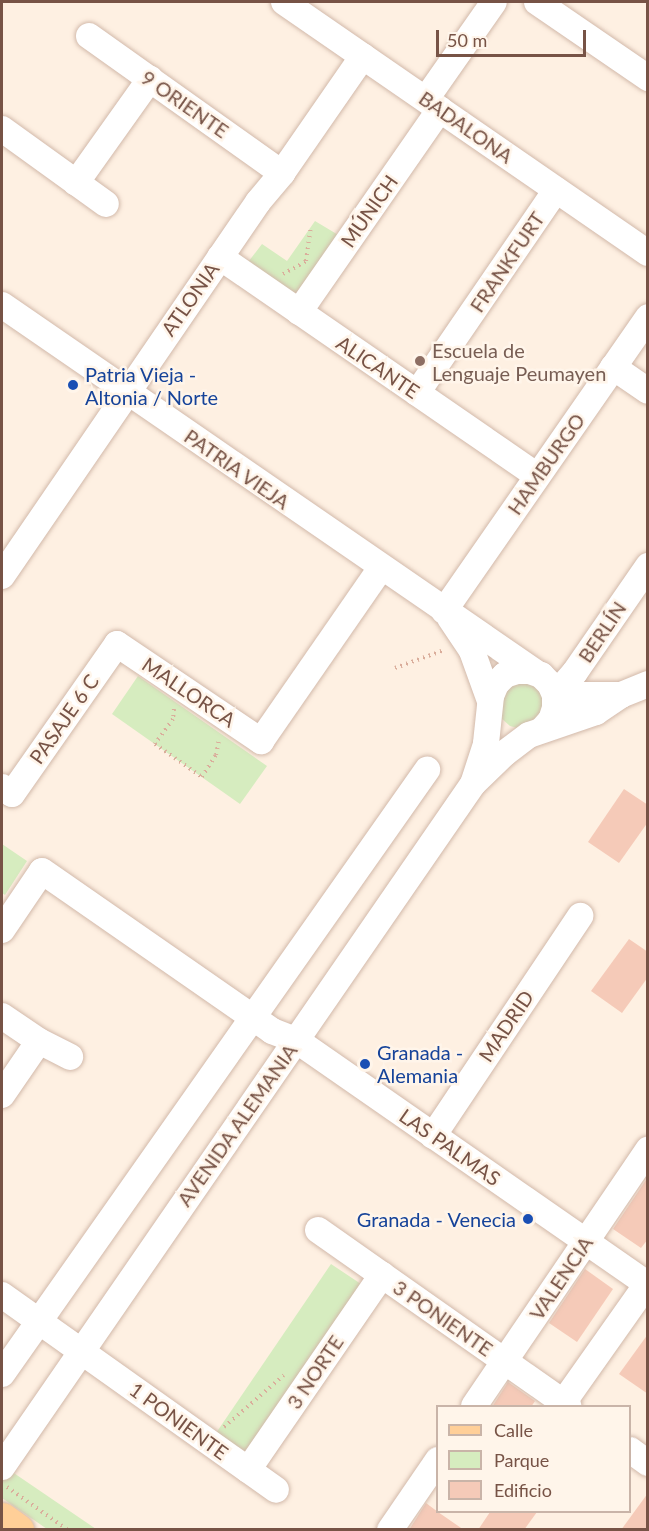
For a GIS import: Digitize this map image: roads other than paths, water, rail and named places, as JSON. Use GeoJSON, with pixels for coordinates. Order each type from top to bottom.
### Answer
{"type":"FeatureCollection","features":[{"type":"Feature","properties":{"kind":"main road"},"geometry":{"type":"LineString","coordinates":[[2,1519],[17,1530]]}},
{"type":"Feature","properties":{"kind":"street","name":"BADALONA"},"geometry":{"type":"LineString","coordinates":[[284,2],[312,9],[363,56],[648,253]]}},
{"type":"Feature","properties":{"kind":"street","name":"MÚNICH"},"geometry":{"type":"LineString","coordinates":[[299,312],[433,104],[494,2]]}},
{"type":"Feature","properties":{"kind":"street"},"geometry":{"type":"LineString","coordinates":[[537,2],[648,78]]}},
{"type":"Feature","properties":{"kind":"street","name":"9 ORIENTE"},"geometry":{"type":"LineString","coordinates":[[89,36],[282,173]]}},
{"type":"Feature","properties":{"kind":"street","name":"ATLONIA"},"geometry":{"type":"LineString","coordinates":[[2,576],[258,202],[282,173],[363,56]]}},
{"type":"Feature","properties":{"kind":"street"},"geometry":{"type":"LineString","coordinates":[[76,183],[150,79]]}},
{"type":"Feature","properties":{"kind":"street"},"geometry":{"type":"LineString","coordinates":[[2,129],[106,204]]}},
{"type":"Feature","properties":{"kind":"street","name":"FRANKFURT"},"geometry":{"type":"LineString","coordinates":[[417,393],[556,190]]}},
{"type":"Feature","properties":{"kind":"street","name":"ALICANTE"},"geometry":{"type":"LineString","coordinates":[[220,257],[537,476]]}},
{"type":"Feature","properties":{"kind":"street","name":"PATRIA VIEJA"},"geometry":{"type":"LineString","coordinates":[[2,305],[535,672]]}},
{"type":"Feature","properties":{"kind":"street","name":"HAMBURGO"},"geometry":{"type":"LineString","coordinates":[[444,611],[648,317]]}},
{"type":"Feature","properties":{"kind":"street"},"geometry":{"type":"LineString","coordinates":[[613,367],[648,391]]}},
{"type":"Feature","properties":{"kind":"street","name":"BERLÍN"},"geometry":{"type":"LineString","coordinates":[[555,695],[575,672],[648,566]]}},
{"type":"Feature","properties":{"kind":"street","name":"MALLORCA"},"geometry":{"type":"LineString","coordinates":[[117,644],[261,741],[381,568]]}},
{"type":"Feature","properties":{"kind":"street","name":"PATRIA VIEJA"},"geometry":{"type":"LineString","coordinates":[[444,611],[471,651],[490,706]]}},
{"type":"Feature","properties":{"kind":"street","name":"PASAJE 6 C"},"geometry":{"type":"LineString","coordinates":[[7,790],[117,644]]}},
{"type":"Feature","properties":{"kind":"street","name":"AVENIDA ALEMANIA"},"geometry":{"type":"LineString","coordinates":[[473,784],[486,743],[490,706],[496,684],[505,675],[517,671],[535,672]]}},
{"type":"Feature","properties":{"kind":"street"},"geometry":{"type":"LineString","coordinates":[[535,672],[546,679],[555,695]]}},
{"type":"Feature","properties":{"kind":"street","name":"AVENIDA ALEMANIA"},"geometry":{"type":"LineString","coordinates":[[536,732],[596,712],[621,695],[648,684]]}},
{"type":"Feature","properties":{"kind":"street","name":"AVENIDA ALEMANIA"},"geometry":{"type":"LineString","coordinates":[[2,1467],[473,784],[505,753],[536,732],[554,714],[555,695],[621,695]]}},
{"type":"Feature","properties":{"kind":"street"},"geometry":{"type":"LineString","coordinates":[[490,706],[497,723],[508,732],[536,732]]}},
{"type":"Feature","properties":{"kind":"street"},"geometry":{"type":"LineString","coordinates":[[2,1374],[426,770]]}},
{"type":"Feature","properties":{"kind":"street","name":"LAS PALMAS"},"geometry":{"type":"LineString","coordinates":[[3,925],[42,871],[272,1031],[296,1040],[647,1285]]}},
{"type":"Feature","properties":{"kind":"street","name":"MADRID"},"geometry":{"type":"LineString","coordinates":[[433,1136],[580,916]]}},
{"type":"Feature","properties":{"kind":"street"},"geometry":{"type":"LineString","coordinates":[[2,1016],[39,1041],[70,1058]]}},
{"type":"Feature","properties":{"kind":"street"},"geometry":{"type":"LineString","coordinates":[[2,1095],[39,1041]]}},
{"type":"Feature","properties":{"kind":"street","name":"VALENCIA"},"geometry":{"type":"LineString","coordinates":[[475,1405],[648,1150]]}},
{"type":"Feature","properties":{"kind":"street","name":"3 PONIENTE"},"geometry":{"type":"LineString","coordinates":[[318,1230],[566,1405]]}},
{"type":"Feature","properties":{"kind":"street","name":"3 NORTE"},"geometry":{"type":"LineString","coordinates":[[248,1470],[382,1275]]}},
{"type":"Feature","properties":{"kind":"street"},"geometry":{"type":"LineString","coordinates":[[566,1405],[647,1285]]}},
{"type":"Feature","properties":{"kind":"street","name":"1 PONIENTE"},"geometry":{"type":"LineString","coordinates":[[2,1295],[276,1490]]}},
{"type":"Feature","properties":{"kind":"street"},"geometry":{"type":"LineString","coordinates":[[631,1451],[648,1463]]}},
{"type":"Feature","properties":{"kind":"street"},"geometry":{"type":"LineString","coordinates":[[390,1530],[436,1463]]}},
{"type":"Feature","properties":{"kind":"place","name":"Escuela de Lenguaje Peumayen"},"geometry":{"type":"Point","coordinates":[420,361]}},
{"type":"Feature","properties":{"kind":"place","name":"Patria Vieja - Altonia / Norte"},"geometry":{"type":"Point","coordinates":[73,385]}},
{"type":"Feature","properties":{"kind":"place","name":"Granada - Alemania"},"geometry":{"type":"Point","coordinates":[365,1064]}},
{"type":"Feature","properties":{"kind":"place","name":"Granada - Venecia"},"geometry":{"type":"Point","coordinates":[528,1219]}}]}
